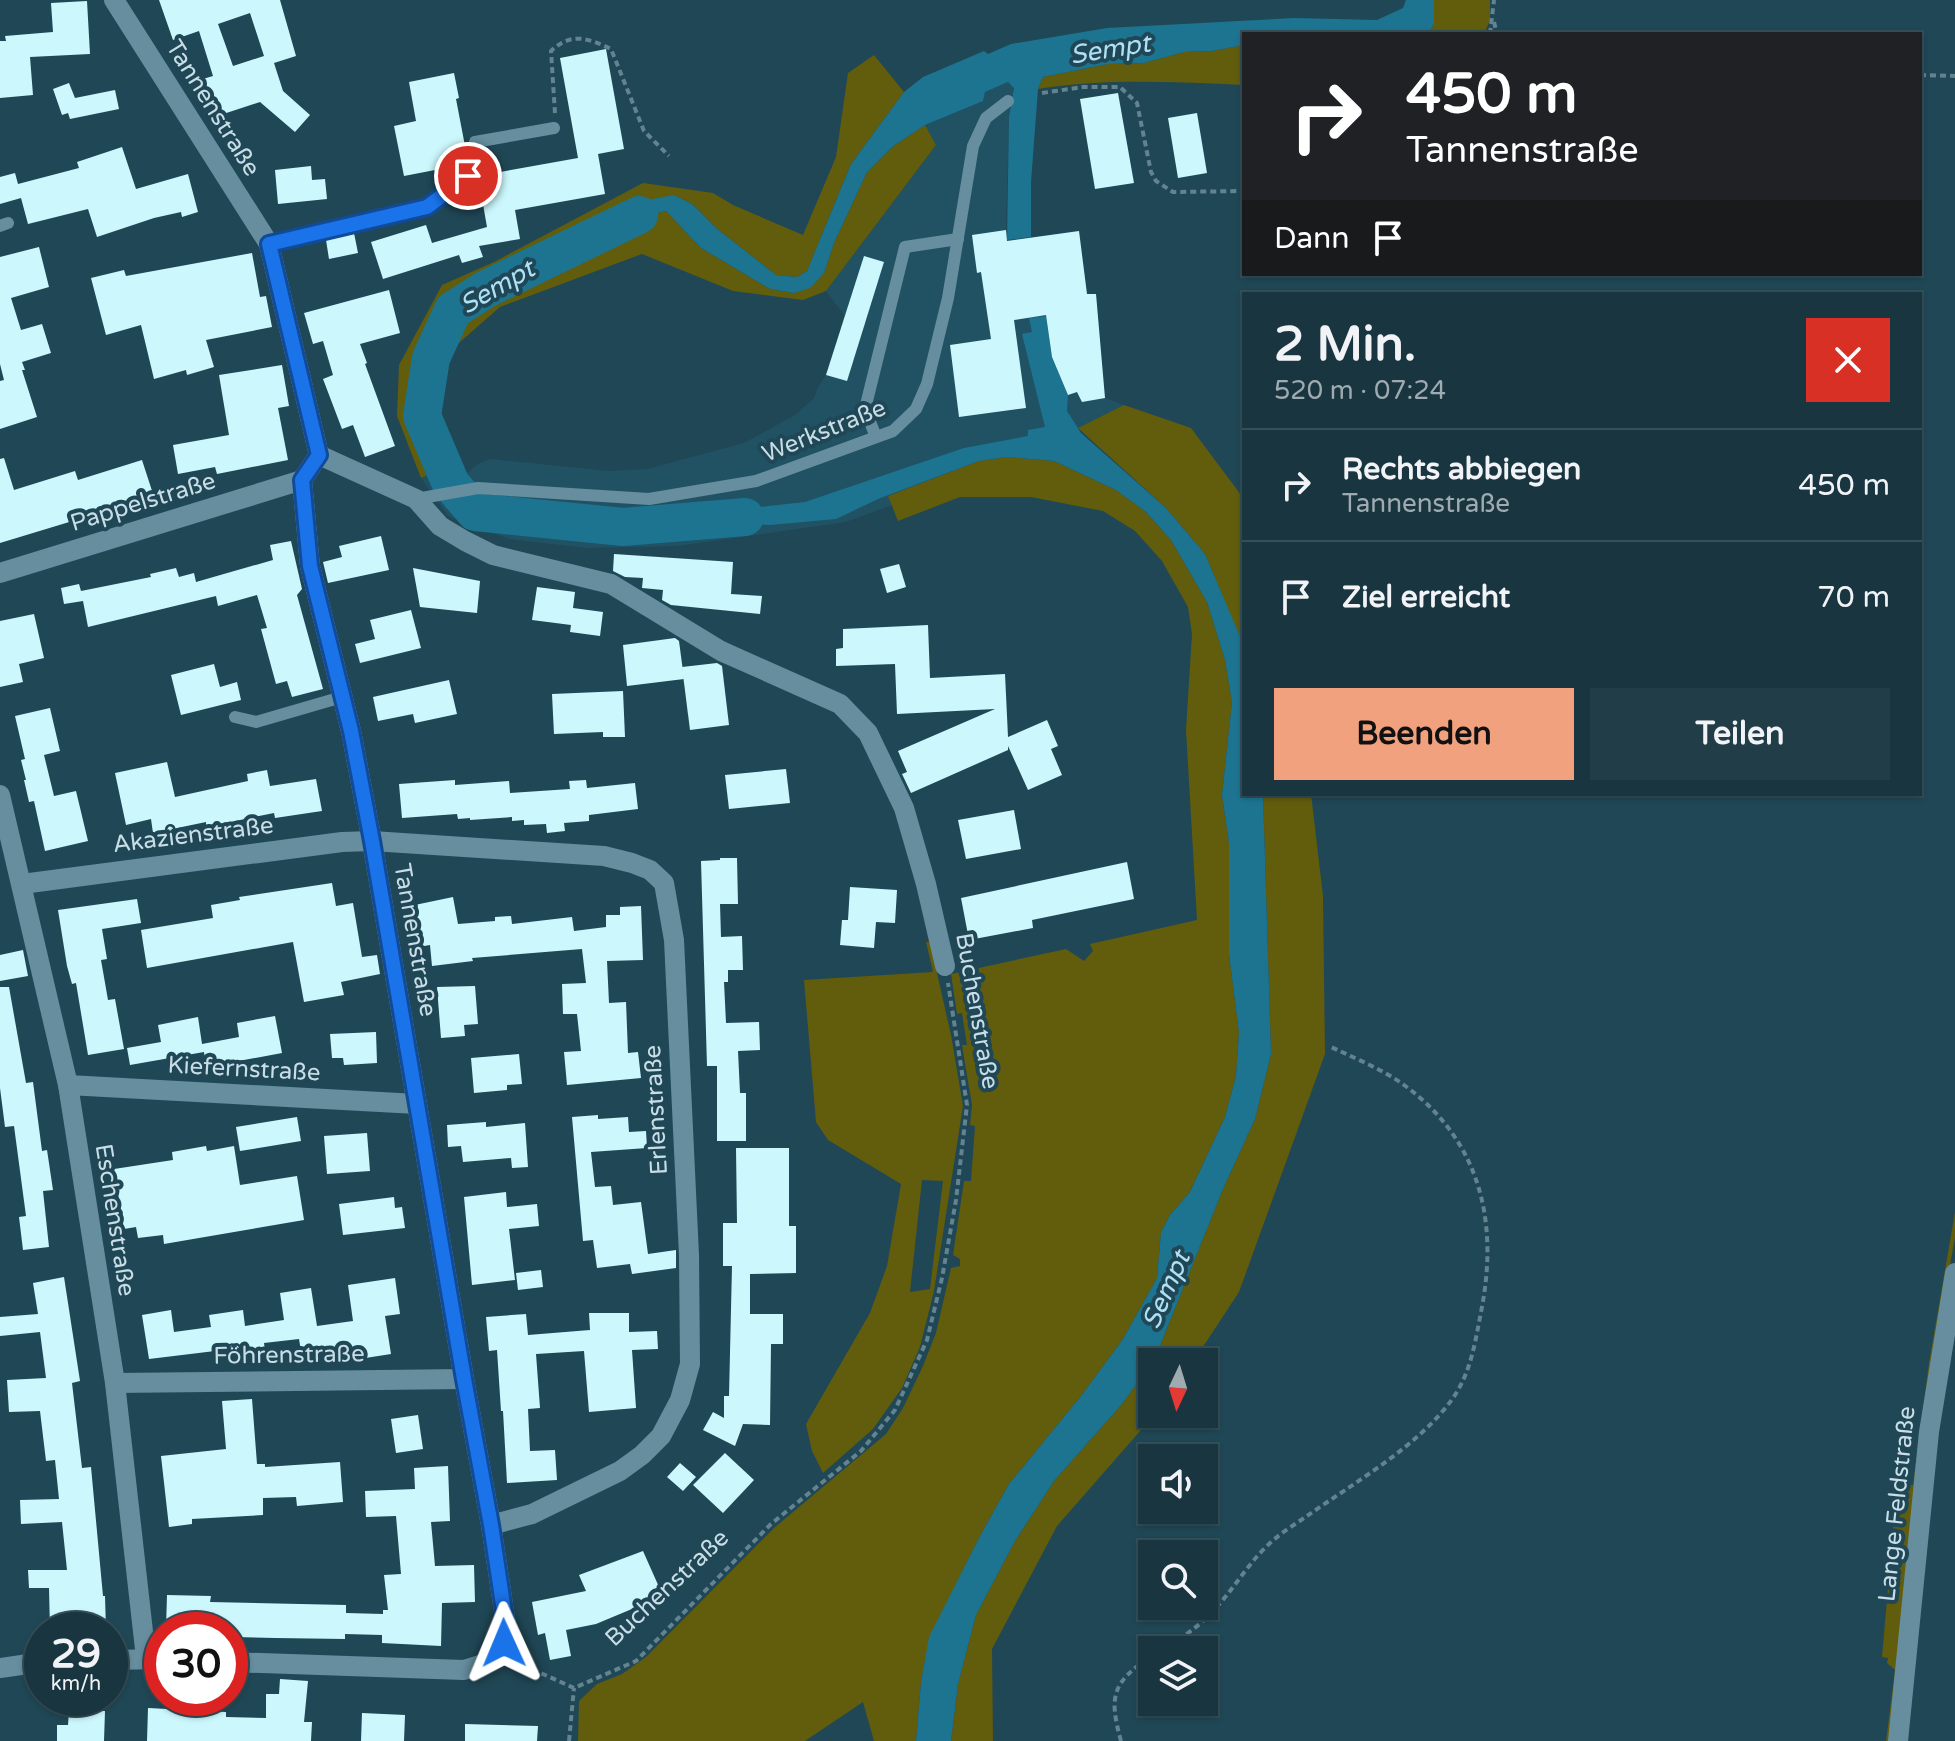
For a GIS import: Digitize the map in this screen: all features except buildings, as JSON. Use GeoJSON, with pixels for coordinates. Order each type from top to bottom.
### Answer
{"type":"FeatureCollection","features":[{"type":"Feature","properties":{"kind":"street","name":"Tannenstraße"},"geometry":{"type":"LineString","coordinates":[[114,0],[269,244],[319,455]]}},
{"type":"Feature","properties":{"kind":"street"},"geometry":{"type":"LineString","coordinates":[[302,480],[319,455]]}},
{"type":"Feature","properties":{"kind":"street","name":"Buchenstraße"},"geometry":{"type":"LineString","coordinates":[[319,455],[416,499],[440,526],[493,555],[611,584],[721,651],[840,704],[868,733],[904,808],[945,966]]}},
{"type":"Feature","properties":{"kind":"street","name":"Tannenstraße"},"geometry":{"type":"LineString","coordinates":[[302,480],[310,566],[342,697],[372,841],[491,1525],[507,1631],[497,1653]]}},
{"type":"Feature","properties":{"kind":"street","name":"Pappelstraße"},"geometry":{"type":"LineString","coordinates":[[0,573],[302,480]]}},
{"type":"Feature","properties":{"kind":"street","name":"Eschenstraße"},"geometry":{"type":"LineString","coordinates":[[0,795],[68,1085],[147,1612]]}},
{"type":"Feature","properties":{"kind":"street","name":"Akazienstraße"},"geometry":{"type":"LineString","coordinates":[[22,884],[342,842],[372,841]]}},
{"type":"Feature","properties":{"kind":"street","name":"Erlenstraße"},"geometry":{"type":"LineString","coordinates":[[372,841],[604,856],[632,863],[650,870],[664,883],[674,940],[689,1255],[690,1364],[680,1400],[661,1436],[620,1471],[532,1514],[491,1525]]}},
{"type":"Feature","properties":{"kind":"street","name":"Kiefernstraße"},"geometry":{"type":"LineString","coordinates":[[68,1085],[417,1104]]}},
{"type":"Feature","properties":{"kind":"street","name":"Lange Feldstraße"},"geometry":{"type":"LineString","coordinates":[[1898,1741],[1929,1432],[1955,1273]]}},
{"type":"Feature","properties":{"kind":"street","name":"Föhrenstraße"},"geometry":{"type":"LineString","coordinates":[[115,1383],[464,1379]]}},
{"type":"Feature","properties":{"kind":"street"},"geometry":{"type":"LineString","coordinates":[[248,1663],[464,1670],[483,1664],[497,1653]]}},
{"type":"Feature","properties":{"kind":"street"},"geometry":{"type":"LineString","coordinates":[[0,1668],[24,1665]]}},
{"type":"Feature","properties":{"kind":"lane","name":"Werkstraße"},"geometry":{"type":"LineString","coordinates":[[416,499],[478,488],[649,499],[756,481],[893,431],[916,409],[927,384],[958,239],[973,146],[986,118],[1008,101]]}},
{"type":"Feature","properties":{"kind":"lane"},"geometry":{"type":"LineString","coordinates":[[269,244],[427,207],[468,176],[475,142],[554,128]]}},
{"type":"Feature","properties":{"kind":"lane"},"geometry":{"type":"LineString","coordinates":[[876,437],[865,409],[905,247],[958,239]]}},
{"type":"Feature","properties":{"kind":"lane"},"geometry":{"type":"LineString","coordinates":[[235,717],[256,722],[342,697]]}},
{"type":"Feature","properties":{"kind":"path"},"geometry":{"type":"LineString","coordinates":[[1490,32],[1494,0]]}},
{"type":"Feature","properties":{"kind":"path"},"geometry":{"type":"LineString","coordinates":[[1493,20],[1496,32]]}},
{"type":"Feature","properties":{"kind":"path"},"geometry":{"type":"LineString","coordinates":[[554,128],[551,51],[561,42],[588,37],[611,49],[644,131],[669,156]]}},
{"type":"Feature","properties":{"kind":"path"},"geometry":{"type":"LineString","coordinates":[[1922,75],[1955,76]]}},
{"type":"Feature","properties":{"kind":"path"},"geometry":{"type":"LineString","coordinates":[[1042,93],[1083,87],[1120,87],[1137,103],[1151,172],[1156,181],[1173,192],[1242,191]]}},
{"type":"Feature","properties":{"kind":"path","name":"Buchenstraße"},"geometry":{"type":"LineString","coordinates":[[574,1688],[636,1661],[771,1524],[861,1451],[895,1410],[927,1340],[942,1278],[956,1200],[967,1105],[945,966]]}},
{"type":"Feature","properties":{"kind":"path"},"geometry":{"type":"LineString","coordinates":[[1184,1636],[1215,1610],[1269,1543],[1408,1444],[1430,1424],[1453,1398],[1470,1369],[1484,1297],[1488,1243],[1473,1167],[1448,1125],[1430,1105],[1402,1084],[1329,1046]]}},
{"type":"Feature","properties":{"kind":"path"},"geometry":{"type":"LineString","coordinates":[[497,1653],[574,1688],[569,1741]]}},
{"type":"Feature","properties":{"kind":"path"},"geometry":{"type":"LineString","coordinates":[[1121,1741],[1113,1712],[1115,1695],[1122,1679],[1138,1666]]}},
{"type":"Feature","properties":{"kind":"shaded area"},"geometry":{"type":"Polygon","coordinates":[[[1434,0],[1490,0],[1490,20],[1485,32],[1429,32],[1434,24],[1434,0]]]}},
{"type":"Feature","properties":{"kind":"shaded area"},"geometry":{"type":"Polygon","coordinates":[[[1242,45],[1242,85],[1115,82],[1038,89],[1043,77],[1108,64],[1144,63],[1184,52],[1242,45]]]}},
{"type":"Feature","properties":{"kind":"shaded area"},"geometry":{"type":"Polygon","coordinates":[[[874,55],[904,92],[851,164],[807,271],[797,277],[776,275],[716,228],[692,204],[674,195],[596,242],[645,216],[666,211],[701,248],[770,289],[794,293],[824,273],[834,243],[867,172],[892,147],[925,125],[936,145],[826,291],[803,300],[733,291],[642,254],[500,307],[452,349],[438,400],[445,433],[466,474],[450,466],[421,478],[397,416],[399,365],[442,285],[494,262],[643,183],[713,193],[733,205],[803,235],[836,157],[848,73],[874,55]]]}},
{"type":"Feature","properties":{"kind":"shaded area"},"geometry":{"type":"Polygon","coordinates":[[[1008,82],[1014,88],[1009,117],[1008,240],[1079,231],[1087,294],[1096,294],[1105,398],[1124,405],[1078,428],[889,496],[892,505],[846,522],[678,546],[586,548],[509,539],[448,516],[421,478],[451,466],[466,474],[490,459],[609,471],[647,469],[744,443],[795,415],[814,398],[826,375],[845,316],[826,291],[936,145],[925,125],[983,101],[985,92],[1008,82]]]}},
{"type":"Feature","properties":{"kind":"shaded area"},"geometry":{"type":"Polygon","coordinates":[[[1124,405],[1191,428],[1242,496],[1242,643],[1205,554],[1166,508],[1078,428],[1124,405]]]}},
{"type":"Feature","properties":{"kind":"shaded area"},"geometry":{"type":"Polygon","coordinates":[[[1006,457],[1054,461],[1116,490],[1146,512],[1171,540],[1207,602],[1225,660],[1232,702],[1222,795],[1229,843],[1229,954],[1239,1032],[1236,1076],[1225,1117],[1190,1192],[1170,1215],[1161,1232],[1157,1278],[1123,1339],[1009,1484],[980,1536],[930,1637],[921,1682],[916,1741],[874,1741],[863,1702],[805,1741],[578,1741],[579,1701],[597,1684],[622,1674],[646,1657],[774,1528],[886,1434],[903,1408],[936,1333],[951,1268],[960,1266],[960,1259],[953,1255],[964,1181],[971,1181],[975,1126],[970,1125],[972,1105],[962,1045],[967,1045],[962,1013],[957,1014],[951,974],[1066,949],[1084,961],[1093,951],[1090,944],[1197,920],[1186,730],[1192,634],[1188,607],[1162,561],[1135,531],[1103,511],[1031,497],[960,497],[898,521],[888,496],[979,461],[1006,457]]]}},
{"type":"Feature","properties":{"kind":"shaded area"},"geometry":{"type":"Polygon","coordinates":[[[1263,796],[1311,796],[1323,896],[1325,1054],[1239,1292],[1202,1348],[1159,1348],[1223,1189],[1255,1119],[1271,1054],[1263,796]]]}},
{"type":"Feature","properties":{"kind":"shaded area"},"geometry":{"type":"Polygon","coordinates":[[[926,942],[930,942],[951,1035],[963,1106],[934,1291],[920,1347],[902,1388],[873,1429],[823,1473],[812,1451],[806,1424],[870,1313],[887,1266],[901,1184],[828,1140],[816,1122],[804,980],[933,972],[926,942]],[[922,1180],[910,1292],[930,1289],[943,1181],[922,1180]]]}},
{"type":"Feature","properties":{"kind":"shaded area"},"geometry":{"type":"Polygon","coordinates":[[[1955,1212],[1955,1237],[1936,1343],[1894,1741],[1886,1741],[1895,1670],[1887,1663],[1888,1658],[1882,1657],[1897,1485],[1913,1485],[1929,1363],[1955,1212]]]}},
{"type":"Feature","properties":{"kind":"shaded area"},"geometry":{"type":"Polygon","coordinates":[[[1138,1382],[1138,1428],[1143,1428],[1057,1526],[992,1649],[993,1741],[951,1741],[958,1684],[976,1615],[1015,1541],[1054,1481],[1138,1382]]]}},
{"type":"Feature","properties":{"kind":"water"},"geometry":{"type":"Polygon","coordinates":[[[1406,0],[1434,0],[1434,24],[1429,32],[1242,32],[1242,45],[1184,52],[1144,63],[1108,64],[1043,77],[1038,89],[1031,182],[1031,237],[1007,240],[1009,117],[1014,88],[1008,82],[985,92],[983,101],[925,125],[892,147],[867,172],[834,243],[824,273],[810,288],[794,293],[770,289],[701,248],[666,211],[645,216],[596,243],[589,233],[642,201],[674,195],[692,204],[716,228],[776,275],[797,277],[807,271],[851,164],[904,92],[923,77],[984,51],[988,54],[1011,44],[1107,28],[1294,18],[1377,20],[1403,8],[1406,0]]]}},
{"type":"Feature","properties":{"kind":"water"},"geometry":{"type":"Polygon","coordinates":[[[1046,316],[1052,357],[1068,395],[1067,411],[1081,433],[1166,508],[1205,554],[1242,641],[1242,796],[1263,796],[1271,1054],[1255,1119],[1223,1189],[1159,1348],[1138,1348],[1138,1382],[1054,1481],[1015,1541],[976,1615],[958,1684],[951,1741],[916,1741],[929,1637],[1009,1484],[1123,1339],[1157,1278],[1161,1232],[1170,1215],[1190,1192],[1225,1117],[1236,1076],[1239,1032],[1229,954],[1229,843],[1222,795],[1232,702],[1225,660],[1207,602],[1171,540],[1146,512],[1116,490],[1054,461],[1006,457],[979,461],[878,499],[836,519],[770,525],[694,521],[715,512],[805,502],[964,448],[1028,436],[1028,430],[1045,427],[1022,334],[1032,332],[1029,318],[1046,316]]]}},
{"type":"Feature","properties":{"kind":"waterway","name":"Sempt"},"geometry":{"type":"LineString","coordinates":[[639,215],[486,289],[453,310],[431,358],[422,416],[451,484],[475,512],[623,527],[745,517]]}},
{"type":"Feature","properties":{"kind":"route"},"geometry":{"type":"LineString","coordinates":[[468,176],[427,207],[269,244],[319,455],[302,480],[310,566],[351,731],[372,841],[491,1525],[507,1631],[504,1643]]}}]}
